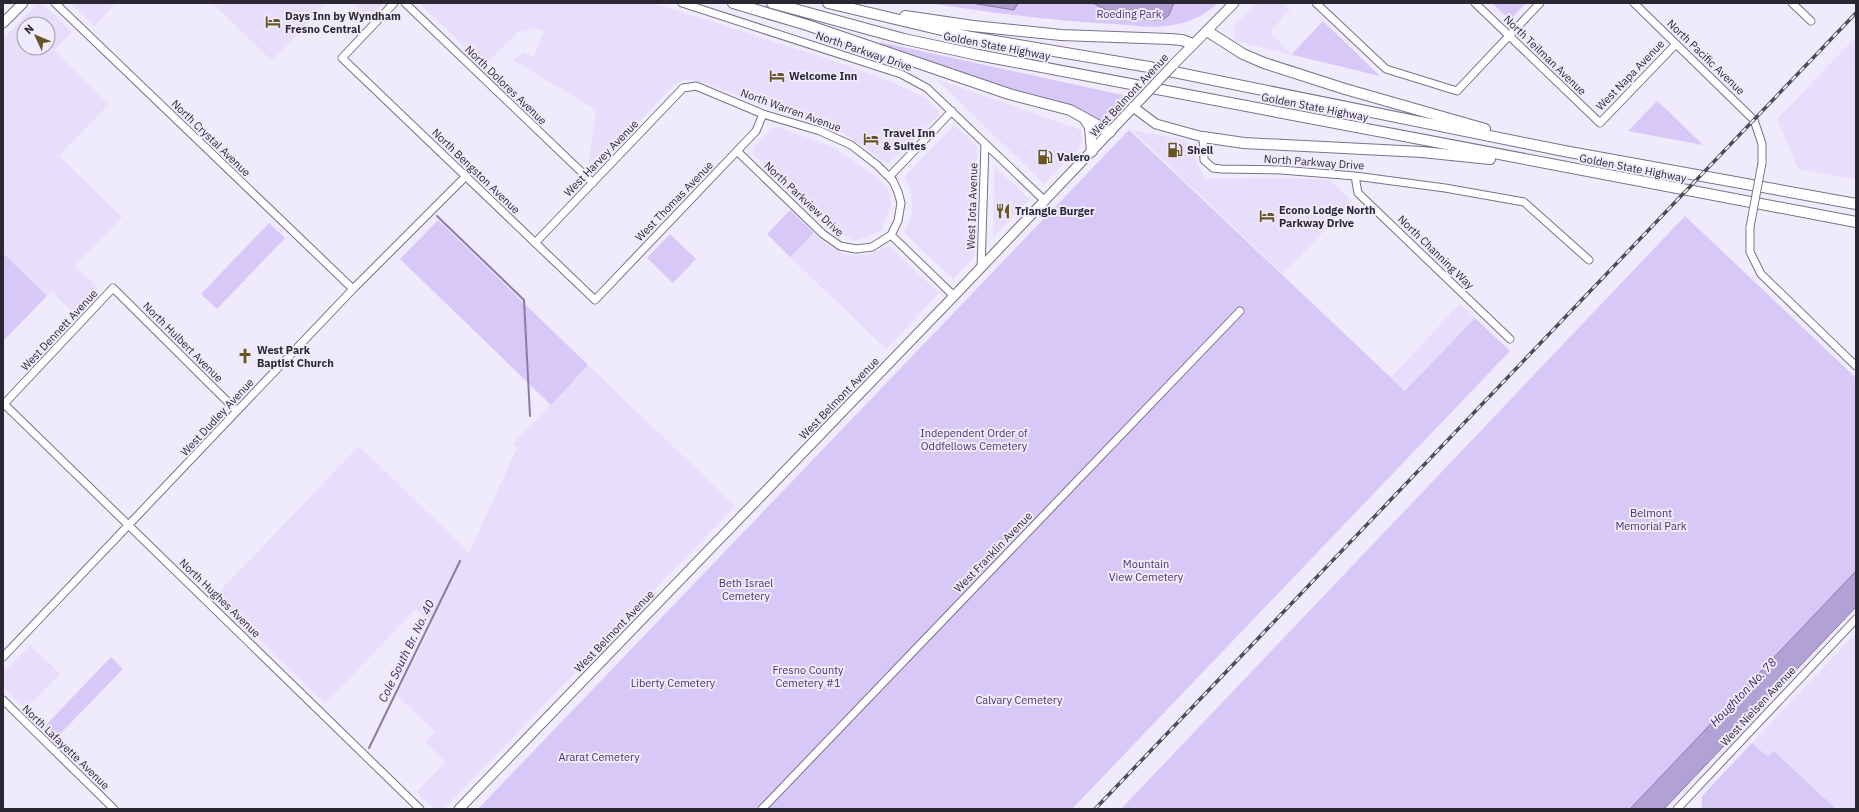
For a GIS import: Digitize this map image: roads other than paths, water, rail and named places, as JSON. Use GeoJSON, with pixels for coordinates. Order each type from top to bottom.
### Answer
{"type":"FeatureCollection","features":[{"type":"Feature","properties":{"kind":"highway"},"geometry":{"type":"LineString","coordinates":[[732,3],[807,24],[1009,94],[1070,110],[1110,132]]}},
{"type":"Feature","properties":{"kind":"highway","name":"Golden State Highway"},"geometry":{"type":"LineString","coordinates":[[772,3],[904,39],[978,55],[1856,222]]}},
{"type":"Feature","properties":{"kind":"highway","name":"Golden State Highway"},"geometry":{"type":"LineString","coordinates":[[828,3],[971,37],[1149,67],[1564,151],[1856,204]]}},
{"type":"Feature","properties":{"kind":"highway"},"geometry":{"type":"LineString","coordinates":[[874,14],[913,17],[973,26],[1061,35],[1182,40],[1193,44]]}},
{"type":"Feature","properties":{"kind":"highway"},"geometry":{"type":"LineString","coordinates":[[1207,31],[1243,54],[1264,63],[1345,90],[1564,151]]}},
{"type":"Feature","properties":{"kind":"highway"},"geometry":{"type":"LineString","coordinates":[[1083,117],[1090,127],[1092,151]]}},
{"type":"Feature","properties":{"kind":"highway"},"geometry":{"type":"LineString","coordinates":[[1203,136],[1244,143],[1422,152],[1539,162]]}},
{"type":"Feature","properties":{"kind":"main road"},"geometry":{"type":"LineString","coordinates":[[3,23],[23,3]]}},
{"type":"Feature","properties":{"kind":"main road","name":"West Belmont Avenue"},"geometry":{"type":"LineString","coordinates":[[459,809],[981,268],[1193,44],[1234,3]]}},
{"type":"Feature","properties":{"kind":"main road"},"geometry":{"type":"LineString","coordinates":[[1133,107],[1156,124],[1203,136]]}},
{"type":"Feature","properties":{"kind":"street","name":"North Crystal Avenue"},"geometry":{"type":"LineString","coordinates":[[55,3],[353,289]]}},
{"type":"Feature","properties":{"kind":"street","name":"North Bengston Avenue"},"geometry":{"type":"LineString","coordinates":[[394,3],[342,58],[595,300]]}},
{"type":"Feature","properties":{"kind":"street","name":"North Dolores Avenue"},"geometry":{"type":"LineString","coordinates":[[405,3],[592,183]]}},
{"type":"Feature","properties":{"kind":"street","name":"North Parkway Drive"},"geometry":{"type":"LineString","coordinates":[[682,3],[901,74],[927,88],[1045,201]]}},
{"type":"Feature","properties":{"kind":"street"},"geometry":{"type":"LineString","coordinates":[[1316,3],[1386,69],[1457,91],[1540,3]]}},
{"type":"Feature","properties":{"kind":"street","name":"North Teilman Avenue"},"geometry":{"type":"LineString","coordinates":[[1475,3],[1600,123]]}},
{"type":"Feature","properties":{"kind":"street","name":"North Pacific Avenue"},"geometry":{"type":"LineString","coordinates":[[1634,3],[1746,110],[1754,120],[1759,130],[1762,144],[1762,163],[1750,227],[1750,252],[1761,274],[1856,366]]}},
{"type":"Feature","properties":{"kind":"street"},"geometry":{"type":"LineString","coordinates":[[1792,3],[1811,21]]}},
{"type":"Feature","properties":{"kind":"street","name":"West Napa Avenue"},"geometry":{"type":"LineString","coordinates":[[1600,123],[1676,44]]}},
{"type":"Feature","properties":{"kind":"street","name":"North Warren Avenue"},"geometry":{"type":"LineString","coordinates":[[683,88],[696,86],[763,114],[837,137],[864,154],[890,176],[896,186],[901,202],[898,221],[890,235]]}},
{"type":"Feature","properties":{"kind":"street","name":"West Harvey Avenue"},"geometry":{"type":"LineString","coordinates":[[535,243],[683,88]]}},
{"type":"Feature","properties":{"kind":"street"},"geometry":{"type":"LineString","coordinates":[[890,176],[952,111]]}},
{"type":"Feature","properties":{"kind":"street","name":"West Thomas Avenue"},"geometry":{"type":"LineString","coordinates":[[595,300],[756,131],[763,114]]}},
{"type":"Feature","properties":{"kind":"street","name":"North Parkway Drive"},"geometry":{"type":"LineString","coordinates":[[1203,136],[1203,157],[1213,168],[1229,170],[1281,170],[1355,176],[1445,188],[1524,202],[1589,260]]}},
{"type":"Feature","properties":{"kind":"street","name":"West Iota Avenue"},"geometry":{"type":"LineString","coordinates":[[981,268],[986,144]]}},
{"type":"Feature","properties":{"kind":"street","name":"North Parkview Drive"},"geometry":{"type":"LineString","coordinates":[[737,151],[835,243],[846,248],[865,248],[880,242],[890,235]]}},
{"type":"Feature","properties":{"kind":"street","name":"North Channing Way"},"geometry":{"type":"LineString","coordinates":[[1355,176],[1358,193],[1510,339]]}},
{"type":"Feature","properties":{"kind":"street","name":"West Dudley Avenue"},"geometry":{"type":"LineString","coordinates":[[3,657],[353,289],[465,177]]}},
{"type":"Feature","properties":{"kind":"street"},"geometry":{"type":"LineString","coordinates":[[890,235],[954,296]]}},
{"type":"Feature","properties":{"kind":"street","name":"West Dennett Avenue"},"geometry":{"type":"LineString","coordinates":[[4,404],[113,288]]}},
{"type":"Feature","properties":{"kind":"street","name":"North Hulbert Avenue"},"geometry":{"type":"LineString","coordinates":[[113,288],[237,411]]}},
{"type":"Feature","properties":{"kind":"street","name":"West Franklin Avenue"},"geometry":{"type":"LineString","coordinates":[[762,809],[1240,311]]}},
{"type":"Feature","properties":{"kind":"street","name":"North Hughes Avenue"},"geometry":{"type":"LineString","coordinates":[[4,404],[420,809]]}},
{"type":"Feature","properties":{"kind":"street","name":"West Nielsen Avenue"},"geometry":{"type":"LineString","coordinates":[[1681,808],[1856,619]]}},
{"type":"Feature","properties":{"kind":"street","name":"North Lafayette Avenue"},"geometry":{"type":"LineString","coordinates":[[3,700],[114,809]]}},
{"type":"Feature","properties":{"kind":"water"},"geometry":{"type":"Polygon","coordinates":[[[971,3],[1018,3],[1014,10],[971,3]]]}},
{"type":"Feature","properties":{"kind":"water"},"geometry":{"type":"Polygon","coordinates":[[[1093,3],[1174,3],[1169,15],[1164,19],[1156,20],[1117,16],[1093,3]]]}},
{"type":"Feature","properties":{"kind":"water","name":"Houghton No. 78"},"geometry":{"type":"Polygon","coordinates":[[[1856,571],[1856,607],[1664,809],[1630,809],[1856,571]]]}},
{"type":"Feature","properties":{"kind":"waterway","name":"Cole South Br. No. 40"},"geometry":{"type":"LineString","coordinates":[[437,216],[524,300],[530,416]]}},
{"type":"Feature","properties":{"kind":"waterway","name":"Cole South Br. No. 40"},"geometry":{"type":"LineString","coordinates":[[369,748],[460,561]]}},
{"type":"Feature","properties":{"kind":"railway"},"geometry":{"type":"LineString","coordinates":[[1095,809],[1856,13]]}},
{"type":"Feature","properties":{"kind":"place","name":"Days Inn by Wyndham Fresno Central"},"geometry":{"type":"Point","coordinates":[273,22]}},
{"type":"Feature","properties":{"kind":"place","name":"Welcome Inn"},"geometry":{"type":"Point","coordinates":[777,76]}},
{"type":"Feature","properties":{"kind":"place","name":"Travel Inn & Suites"},"geometry":{"type":"Point","coordinates":[871,139]}},
{"type":"Feature","properties":{"kind":"place","name":"Shell"},"geometry":{"type":"Point","coordinates":[1175,150]}},
{"type":"Feature","properties":{"kind":"place","name":"Valero"},"geometry":{"type":"Point","coordinates":[1045,157]}},
{"type":"Feature","properties":{"kind":"place","name":"Triangle Burger"},"geometry":{"type":"Point","coordinates":[1003,211]}},
{"type":"Feature","properties":{"kind":"place","name":"Econo Lodge North Parkway Drive"},"geometry":{"type":"Point","coordinates":[1267,216]}},
{"type":"Feature","properties":{"kind":"place","name":"West Park Baptist Church"},"geometry":{"type":"Point","coordinates":[245,356]}},
{"type":"Feature","properties":{"kind":"park label","name":"Roeding Park"},"geometry":{"type":"Point","coordinates":[1129,14]}},
{"type":"Feature","properties":{"kind":"park label","name":"Independent Order of Oddfellows Cemetery"},"geometry":{"type":"Point","coordinates":[974,439]}},
{"type":"Feature","properties":{"kind":"park label","name":"Belmont Memorial Park"},"geometry":{"type":"Point","coordinates":[1651,519]}},
{"type":"Feature","properties":{"kind":"park label","name":"Mountain View Cemetery"},"geometry":{"type":"Point","coordinates":[1146,570]}},
{"type":"Feature","properties":{"kind":"park label","name":"Beth Israel Cemetery"},"geometry":{"type":"Point","coordinates":[746,589]}},
{"type":"Feature","properties":{"kind":"park label","name":"Fresno County Cemetery #1"},"geometry":{"type":"Point","coordinates":[808,676]}},
{"type":"Feature","properties":{"kind":"park label","name":"Liberty Cemetery"},"geometry":{"type":"Point","coordinates":[673,683]}},
{"type":"Feature","properties":{"kind":"park label","name":"Calvary Cemetery"},"geometry":{"type":"Point","coordinates":[1019,700]}},
{"type":"Feature","properties":{"kind":"park label","name":"Ararat Cemetery"},"geometry":{"type":"Point","coordinates":[599,757]}}]}
